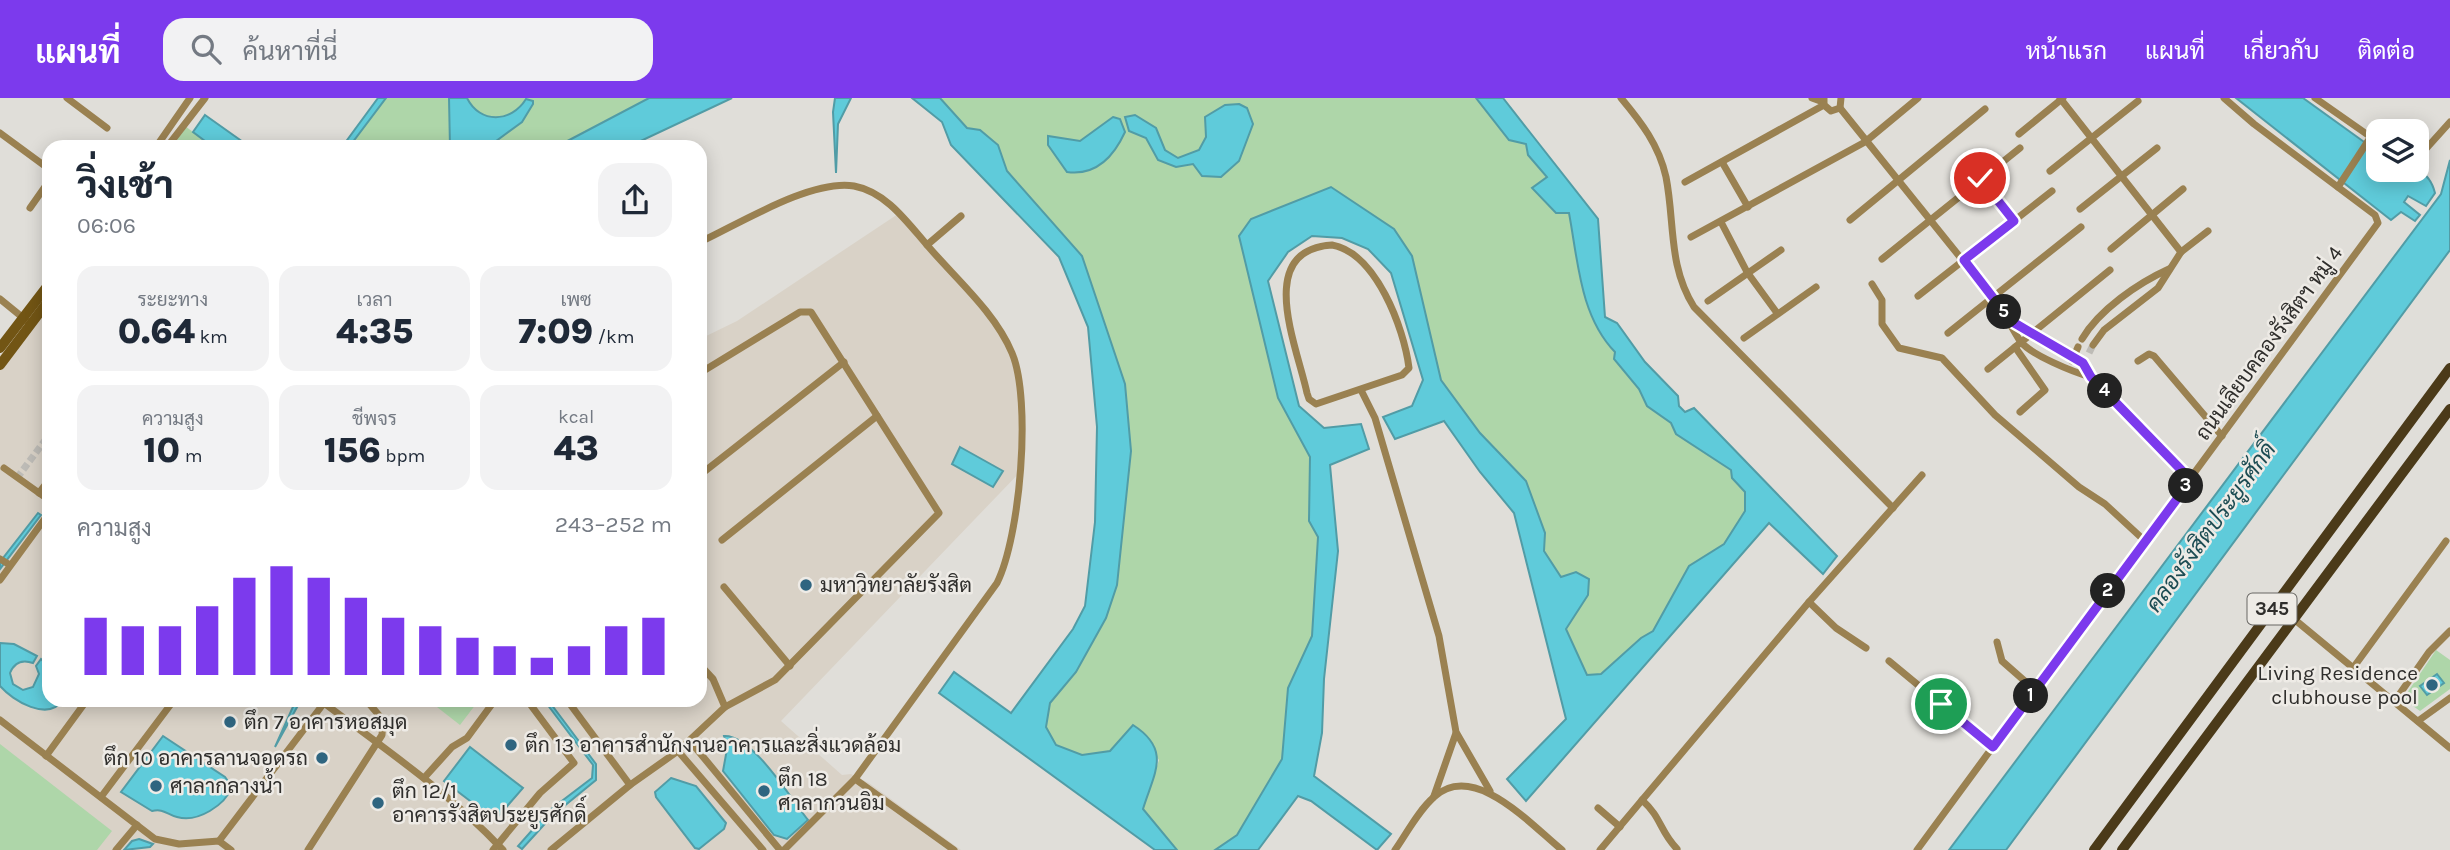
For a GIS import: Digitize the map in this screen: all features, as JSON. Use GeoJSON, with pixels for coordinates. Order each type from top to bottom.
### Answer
{"type":"FeatureCollection","features":[{"type":"Feature","properties":{"kind":"main road","name":"345"},"geometry":{"type":"LineString","coordinates":[[2094,850],[2450,368]]}},
{"type":"Feature","properties":{"kind":"main road","name":"345"},"geometry":{"type":"LineString","coordinates":[[2122,850],[2450,410]]}},
{"type":"Feature","properties":{"kind":"main road"},"geometry":{"type":"LineString","coordinates":[[2287,588],[2306,603]]}},
{"type":"Feature","properties":{"kind":"street"},"geometry":{"type":"LineString","coordinates":[[67,98],[107,128]]}},
{"type":"Feature","properties":{"kind":"street"},"geometry":{"type":"LineString","coordinates":[[161,140],[190,98]]}},
{"type":"Feature","properties":{"kind":"street"},"geometry":{"type":"LineString","coordinates":[[172,140],[205,98]]}},
{"type":"Feature","properties":{"kind":"street"},"geometry":{"type":"LineString","coordinates":[[1621,98],[1642,123],[1659,156],[1665,176],[1678,277],[1694,307],[1893,508]]}},
{"type":"Feature","properties":{"kind":"street"},"geometry":{"type":"LineString","coordinates":[[1812,98],[1824,102],[1831,111],[1840,108]]}},
{"type":"Feature","properties":{"kind":"street"},"geometry":{"type":"LineString","coordinates":[[1841,98],[1840,108],[1865,142],[1930,217],[2011,321],[2083,363],[2091,377],[2191,480]]}},
{"type":"Feature","properties":{"kind":"street"},"geometry":{"type":"LineString","coordinates":[[1691,237],[1865,142],[1918,98]]}},
{"type":"Feature","properties":{"kind":"street"},"geometry":{"type":"LineString","coordinates":[[2224,98],[2339,185],[2366,143]]}},
{"type":"Feature","properties":{"kind":"street"},"geometry":{"type":"LineString","coordinates":[[2315,98],[2366,138]]}},
{"type":"Feature","properties":{"kind":"street"},"geometry":{"type":"LineString","coordinates":[[2019,134],[2062,99],[2181,252]]}},
{"type":"Feature","properties":{"kind":"street"},"geometry":{"type":"LineString","coordinates":[[2050,171],[2138,101]]}},
{"type":"Feature","properties":{"kind":"street"},"geometry":{"type":"LineString","coordinates":[[1685,182],[1824,102]]}},
{"type":"Feature","properties":{"kind":"street"},"geometry":{"type":"LineString","coordinates":[[1850,220],[1985,109]]}},
{"type":"Feature","properties":{"kind":"street"},"geometry":{"type":"LineString","coordinates":[[2429,144],[2450,122]]}},
{"type":"Feature","properties":{"kind":"street"},"geometry":{"type":"LineString","coordinates":[[0,133],[42,164]]}},
{"type":"Feature","properties":{"kind":"street"},"geometry":{"type":"LineString","coordinates":[[1882,259],[1930,217],[2020,148]]}},
{"type":"Feature","properties":{"kind":"street"},"geometry":{"type":"LineString","coordinates":[[2080,209],[2157,148]]}},
{"type":"Feature","properties":{"kind":"street"},"geometry":{"type":"LineString","coordinates":[[1722,162],[1748,207]]}},
{"type":"Feature","properties":{"kind":"street"},"geometry":{"type":"LineString","coordinates":[[1980,178],[2014,221]]}},
{"type":"Feature","properties":{"kind":"street","name":"ถนนเลียบคลองรังสิตฯ หมู่ 4"},"geometry":{"type":"LineString","coordinates":[[1917,850],[2375,229],[2378,223],[2375,215],[2339,185]]}},
{"type":"Feature","properties":{"kind":"street"},"geometry":{"type":"LineString","coordinates":[[690,741],[782,850],[855,779],[997,583],[1010,550],[1015,525],[1020,419],[1016,366],[995,324],[895,208],[882,199],[862,188],[841,186],[794,198],[707,239]]}},
{"type":"Feature","properties":{"kind":"street"},"geometry":{"type":"LineString","coordinates":[[2111,248],[2183,188]]}},
{"type":"Feature","properties":{"kind":"street"},"geometry":{"type":"LineString","coordinates":[[30,208],[42,191]]}},
{"type":"Feature","properties":{"kind":"street"},"geometry":{"type":"LineString","coordinates":[[1918,296],[2052,191]]}},
{"type":"Feature","properties":{"kind":"street"},"geometry":{"type":"LineString","coordinates":[[927,245],[961,216]]}},
{"type":"Feature","properties":{"kind":"street"},"geometry":{"type":"LineString","coordinates":[[1721,222],[1747,272],[1777,313]]}},
{"type":"Feature","properties":{"kind":"street"},"geometry":{"type":"LineString","coordinates":[[1948,333],[2081,227]]}},
{"type":"Feature","properties":{"kind":"street"},"geometry":{"type":"LineString","coordinates":[[2093,345],[2104,330],[2158,288],[2181,252],[2208,231]]}},
{"type":"Feature","properties":{"kind":"street"},"geometry":{"type":"LineString","coordinates":[[1315,246],[1343,247],[1360,257],[1374,276],[1392,311],[1409,368],[1406,374],[1361,390],[1316,404],[1309,399],[1284,286],[1290,267],[1315,246]]}},
{"type":"Feature","properties":{"kind":"street"},"geometry":{"type":"LineString","coordinates":[[1708,301],[1780,250]]}},
{"type":"Feature","properties":{"kind":"street"},"geometry":{"type":"LineString","coordinates":[[2082,339],[2096,321],[2122,299],[2154,275],[2169,268]]}},
{"type":"Feature","properties":{"kind":"street"},"geometry":{"type":"LineString","coordinates":[[1988,369],[2110,270]]}},
{"type":"Feature","properties":{"kind":"street"},"geometry":{"type":"LineString","coordinates":[[1872,284],[1882,300],[1882,324],[1899,348],[1942,358],[1996,415],[2079,486],[2117,514],[2145,541]]}},
{"type":"Feature","properties":{"kind":"street"},"geometry":{"type":"LineString","coordinates":[[1744,338],[1816,287]]}},
{"type":"Feature","properties":{"kind":"street"},"geometry":{"type":"LineString","coordinates":[[0,365],[42,296]]}},
{"type":"Feature","properties":{"kind":"street"},"geometry":{"type":"LineString","coordinates":[[0,299],[27,321]]}},
{"type":"Feature","properties":{"kind":"street"},"geometry":{"type":"LineString","coordinates":[[0,348],[42,307]]}},
{"type":"Feature","properties":{"kind":"street"},"geometry":{"type":"LineString","coordinates":[[551,850],[630,785],[678,751],[726,707],[775,680],[939,513],[820,322],[806,311],[707,369]]}},
{"type":"Feature","properties":{"kind":"street"},"geometry":{"type":"LineString","coordinates":[[2011,321],[2018,345],[2045,390],[2020,412]]}},
{"type":"Feature","properties":{"kind":"street"},"geometry":{"type":"LineString","coordinates":[[2018,345],[2091,377]]}},
{"type":"Feature","properties":{"kind":"street"},"geometry":{"type":"LineString","coordinates":[[2069,368],[2078,347]]}},
{"type":"Feature","properties":{"kind":"street"},"geometry":{"type":"LineString","coordinates":[[2078,373],[2089,353]]}},
{"type":"Feature","properties":{"kind":"street"},"geometry":{"type":"LineString","coordinates":[[2138,361],[2149,354],[2154,356],[2222,436]]}},
{"type":"Feature","properties":{"kind":"street"},"geometry":{"type":"LineString","coordinates":[[707,470],[844,362]]}},
{"type":"Feature","properties":{"kind":"street"},"geometry":{"type":"LineString","coordinates":[[1361,390],[1375,418],[1439,636],[1456,732],[1490,791],[1562,850]]}},
{"type":"Feature","properties":{"kind":"street"},"geometry":{"type":"LineString","coordinates":[[722,540],[877,416]]}},
{"type":"Feature","properties":{"kind":"street"},"geometry":{"type":"LineString","coordinates":[[4,468],[42,495]]}},
{"type":"Feature","properties":{"kind":"street"},"geometry":{"type":"LineString","coordinates":[[1600,850],[1809,602],[1922,475]]}},
{"type":"Feature","properties":{"kind":"street"},"geometry":{"type":"LineString","coordinates":[[39,493],[42,489]]}},
{"type":"Feature","properties":{"kind":"street"},"geometry":{"type":"LineString","coordinates":[[0,580],[5,562],[42,521]]}},
{"type":"Feature","properties":{"kind":"street"},"geometry":{"type":"LineString","coordinates":[[2353,667],[2446,541]]}},
{"type":"Feature","properties":{"kind":"street"},"geometry":{"type":"LineString","coordinates":[[724,587],[790,666]]}},
{"type":"Feature","properties":{"kind":"street"},"geometry":{"type":"LineString","coordinates":[[1809,602],[1836,628],[1866,648]]}},
{"type":"Feature","properties":{"kind":"street"},"geometry":{"type":"LineString","coordinates":[[2294,619],[2450,748]]}},
{"type":"Feature","properties":{"kind":"street"},"geometry":{"type":"LineString","coordinates":[[2394,702],[2429,652],[2450,631]]}},
{"type":"Feature","properties":{"kind":"street"},"geometry":{"type":"LineString","coordinates":[[1997,642],[2002,661],[2035,690]]}},
{"type":"Feature","properties":{"kind":"street"},"geometry":{"type":"LineString","coordinates":[[1889,661],[1993,747]]}},
{"type":"Feature","properties":{"kind":"street"},"geometry":{"type":"LineString","coordinates":[[707,673],[713,679],[726,707]]}},
{"type":"Feature","properties":{"kind":"street"},"geometry":{"type":"LineString","coordinates":[[2418,721],[2450,698]]}},
{"type":"Feature","properties":{"kind":"street"},"geometry":{"type":"LineString","coordinates":[[46,756],[82,707]]}},
{"type":"Feature","properties":{"kind":"street"},"geometry":{"type":"LineString","coordinates":[[101,797],[169,707]]}},
{"type":"Feature","properties":{"kind":"street"},"geometry":{"type":"LineString","coordinates":[[219,841],[318,707]]}},
{"type":"Feature","properties":{"kind":"street"},"geometry":{"type":"LineString","coordinates":[[330,707],[424,778],[498,848],[503,834],[540,793],[574,763],[532,707]]}},
{"type":"Feature","properties":{"kind":"street"},"geometry":{"type":"LineString","coordinates":[[308,850],[378,742],[383,720],[372,707]]}},
{"type":"Feature","properties":{"kind":"street"},"geometry":{"type":"LineString","coordinates":[[424,778],[452,747],[467,738],[490,707]]}},
{"type":"Feature","properties":{"kind":"street"},"geometry":{"type":"LineString","coordinates":[[572,707],[630,785]]}},
{"type":"Feature","properties":{"kind":"street"},"geometry":{"type":"LineString","coordinates":[[0,720],[137,825],[167,843],[219,841],[231,850]]}},
{"type":"Feature","properties":{"kind":"street"},"geometry":{"type":"LineString","coordinates":[[1395,850],[1434,796],[1456,732]]}},
{"type":"Feature","properties":{"kind":"street"},"geometry":{"type":"LineString","coordinates":[[678,751],[763,850]]}},
{"type":"Feature","properties":{"kind":"street"},"geometry":{"type":"LineString","coordinates":[[855,779],[954,850]]}},
{"type":"Feature","properties":{"kind":"street"},"geometry":{"type":"LineString","coordinates":[[1434,796],[1460,786],[1490,791]]}},
{"type":"Feature","properties":{"kind":"street"},"geometry":{"type":"LineString","coordinates":[[1642,800],[1660,818],[1664,835],[1677,849]]}},
{"type":"Feature","properties":{"kind":"street"},"geometry":{"type":"LineString","coordinates":[[1598,808],[1620,827]]}},
{"type":"Feature","properties":{"kind":"street"},"geometry":{"type":"LineString","coordinates":[[116,850],[137,825]]}},
{"type":"Feature","properties":{"kind":"shaded area","name":"มหาวิทยาลัยรังสิต"},"geometry":{"type":"Polygon","coordinates":[[[901,212],[992,320],[1013,351],[1022,387],[1023,469],[781,721],[842,775],[851,774],[869,783],[961,850],[0,850],[0,355],[42,306],[42,707],[707,707],[707,336],[737,321],[901,212]]]}},
{"type":"Feature","properties":{"kind":"green space"},"geometry":{"type":"Polygon","coordinates":[[[386,98],[649,98],[569,140],[354,140],[386,98]]]}},
{"type":"Feature","properties":{"kind":"green space"},"geometry":{"type":"Polygon","coordinates":[[[940,98],[1476,98],[1509,140],[1526,144],[1528,155],[1547,177],[1533,188],[1569,213],[1587,305],[1603,338],[1615,352],[1614,359],[1639,389],[1647,406],[1671,423],[1676,434],[1731,470],[1732,478],[1745,492],[1745,511],[1724,544],[1689,566],[1653,631],[1641,638],[1601,674],[1587,675],[1566,628],[1588,595],[1561,578],[1544,551],[1545,533],[1526,481],[1480,433],[1441,380],[1412,256],[1394,230],[1331,187],[1239,236],[1278,398],[1310,457],[1309,521],[1318,537],[1312,636],[1288,689],[1282,759],[1237,835],[1215,850],[1177,850],[1143,809],[1159,760],[1133,726],[1110,751],[1082,755],[1056,745],[1046,727],[1050,703],[1076,672],[1106,618],[1117,585],[1125,384],[1082,256],[1007,171],[998,145],[980,130],[967,128],[940,98]]]}},
{"type":"Feature","properties":{"kind":"green space"},"geometry":{"type":"Polygon","coordinates":[[[185,126],[204,140],[174,140],[185,126]]]}},
{"type":"Feature","properties":{"kind":"green space"},"geometry":{"type":"Polygon","coordinates":[[[2436,650],[2450,660],[2450,689],[2420,711],[2403,699],[2436,650]]]}},
{"type":"Feature","properties":{"kind":"green space"},"geometry":{"type":"Polygon","coordinates":[[[437,707],[474,707],[460,725],[437,707]]]}},
{"type":"Feature","properties":{"kind":"green space"},"geometry":{"type":"Polygon","coordinates":[[[0,744],[112,831],[97,850],[0,850],[0,744]]]}},
{"type":"Feature","properties":{"kind":"water"},"geometry":{"type":"Polygon","coordinates":[[[378,98],[386,98],[354,140],[347,140],[378,98]]]}},
{"type":"Feature","properties":{"kind":"water"},"geometry":{"type":"Polygon","coordinates":[[[449,98],[467,98],[480,113],[496,117],[512,113],[526,99],[533,101],[522,122],[498,140],[450,140],[449,98]]]}},
{"type":"Feature","properties":{"kind":"water"},"geometry":{"type":"Polygon","coordinates":[[[649,98],[732,98],[643,140],[569,140],[649,98]]]}},
{"type":"Feature","properties":{"kind":"water"},"geometry":{"type":"Polygon","coordinates":[[[835,98],[851,98],[838,124],[836,173],[833,112],[835,98]]]}},
{"type":"Feature","properties":{"kind":"water"},"geometry":{"type":"Polygon","coordinates":[[[912,98],[940,98],[967,128],[980,130],[998,145],[1007,171],[1082,256],[1125,384],[1131,451],[1117,585],[1106,618],[1076,672],[1050,703],[1046,727],[1056,745],[1082,755],[1110,751],[1133,725],[1145,734],[1153,744],[1157,763],[1143,809],[1177,850],[1155,850],[939,693],[954,672],[1011,713],[1073,629],[1085,606],[1095,522],[1097,427],[1088,327],[1059,257],[951,145],[942,122],[912,98]]]}},
{"type":"Feature","properties":{"kind":"water"},"geometry":{"type":"Polygon","coordinates":[[[1476,98],[1503,98],[1598,219],[1605,317],[1617,323],[1645,362],[1678,396],[1679,406],[1685,412],[1694,408],[1837,556],[1823,574],[1769,523],[1526,801],[1507,779],[1566,719],[1514,513],[1480,472],[1444,421],[1395,439],[1383,417],[1412,406],[1423,380],[1391,273],[1368,249],[1342,238],[1312,236],[1288,252],[1268,281],[1299,406],[1324,428],[1361,424],[1369,449],[1330,465],[1338,551],[1324,679],[1322,733],[1314,776],[1391,834],[1377,850],[1311,801],[1298,796],[1258,850],[1215,850],[1237,835],[1282,759],[1288,688],[1312,636],[1318,537],[1309,521],[1310,457],[1278,398],[1239,236],[1251,219],[1331,187],[1394,229],[1412,256],[1441,380],[1480,433],[1526,481],[1545,533],[1544,551],[1561,577],[1576,572],[1589,579],[1588,595],[1566,629],[1587,675],[1601,674],[1641,638],[1653,631],[1689,566],[1724,544],[1745,511],[1745,492],[1732,478],[1731,470],[1676,434],[1671,423],[1647,406],[1639,389],[1614,359],[1615,352],[1603,338],[1587,305],[1569,213],[1556,213],[1532,188],[1547,177],[1528,155],[1526,144],[1509,140],[1476,98]]]}},
{"type":"Feature","properties":{"kind":"water"},"geometry":{"type":"Polygon","coordinates":[[[2236,98],[2303,98],[2366,143],[2366,182],[2429,182],[2429,180],[2435,193],[2426,206],[2408,196],[2404,202],[2420,215],[2415,221],[2401,212],[2391,220],[2236,98]]]}},
{"type":"Feature","properties":{"kind":"water"},"geometry":{"type":"Polygon","coordinates":[[[1239,104],[1247,108],[1253,124],[1239,161],[1221,177],[1202,176],[1193,164],[1176,167],[1158,160],[1146,138],[1129,131],[1125,117],[1135,115],[1156,128],[1165,150],[1178,158],[1199,150],[1206,137],[1205,117],[1225,105],[1239,104]]]}},
{"type":"Feature","properties":{"kind":"water"},"geometry":{"type":"Polygon","coordinates":[[[205,115],[240,140],[204,140],[193,132],[205,115]]]}},
{"type":"Feature","properties":{"kind":"water"},"geometry":{"type":"Polygon","coordinates":[[[1113,117],[1120,119],[1125,132],[1115,149],[1103,162],[1087,171],[1067,172],[1048,145],[1048,136],[1080,141],[1113,117]]]}},
{"type":"Feature","properties":{"kind":"water","name":"คลองรังสิตประยูรศักดิ์"},"geometry":{"type":"Polygon","coordinates":[[[2450,160],[2450,250],[2006,850],[1949,850],[2441,194],[2450,160]]]}},
{"type":"Feature","properties":{"kind":"water"},"geometry":{"type":"Polygon","coordinates":[[[960,447],[1003,471],[993,487],[952,464],[960,447]]]}},
{"type":"Feature","properties":{"kind":"water"},"geometry":{"type":"Polygon","coordinates":[[[38,513],[41,515],[0,569],[0,562],[38,513]]]}},
{"type":"Feature","properties":{"kind":"water"},"geometry":{"type":"Polygon","coordinates":[[[0,643],[14,644],[37,656],[33,663],[22,662],[14,667],[10,673],[13,684],[23,690],[33,687],[39,674],[36,666],[41,659],[42,707],[54,707],[40,709],[31,707],[13,698],[0,686],[0,643]]]}},
{"type":"Feature","properties":{"kind":"water","name":"Living Residence clubhouse pool"},"geometry":{"type":"Polygon","coordinates":[[[2437,674],[2444,683],[2427,695],[2420,686],[2437,674]]]}},
{"type":"Feature","properties":{"kind":"water"},"geometry":{"type":"Polygon","coordinates":[[[293,707],[297,707],[275,747],[293,707]]]}},
{"type":"Feature","properties":{"kind":"water"},"geometry":{"type":"Polygon","coordinates":[[[549,707],[553,707],[596,764],[596,780],[552,816],[522,849],[518,846],[550,810],[592,778],[593,765],[549,707]]]}},
{"type":"Feature","properties":{"kind":"water"},"geometry":{"type":"Polygon","coordinates":[[[163,736],[225,777],[232,787],[223,800],[210,811],[193,817],[177,817],[163,811],[152,811],[121,792],[163,736]]]}},
{"type":"Feature","properties":{"kind":"water","name":"ตึก 18 ศาลากวนอิม"},"geometry":{"type":"Polygon","coordinates":[[[724,736],[735,738],[747,745],[758,756],[808,820],[787,839],[774,835],[723,771],[727,749],[724,736]]]}},
{"type":"Feature","properties":{"kind":"water"},"geometry":{"type":"Polygon","coordinates":[[[470,747],[523,788],[495,820],[444,781],[470,747]]]}},
{"type":"Feature","properties":{"kind":"water"},"geometry":{"type":"Polygon","coordinates":[[[671,778],[696,786],[726,823],[724,829],[699,849],[695,848],[656,797],[655,792],[671,778]]]}},
{"type":"Feature","properties":{"kind":"water"},"geometry":{"type":"Polygon","coordinates":[[[139,839],[153,844],[150,847],[124,850],[132,841],[139,839]]]}},
{"type":"Feature","properties":{"kind":"tunnel"},"geometry":{"type":"LineString","coordinates":[[2089,353],[2093,345]]}},
{"type":"Feature","properties":{"kind":"tunnel"},"geometry":{"type":"LineString","coordinates":[[17,478],[42,444]]}},
{"type":"Feature","properties":{"kind":"place","name":"มหาวิทยาลัยรังสิต"},"geometry":{"type":"Point","coordinates":[806,585]}},
{"type":"Feature","properties":{"kind":"place","name":"Living Residence clubhouse pool"},"geometry":{"type":"Point","coordinates":[2432,685]}},
{"type":"Feature","properties":{"kind":"place","name":"ตึก 7 อาคารหอสมุด"},"geometry":{"type":"Point","coordinates":[230,722]}},
{"type":"Feature","properties":{"kind":"place","name":"ตึก 13 อาคารสำนักงานอาคารและสิ่งแวดล้อม"},"geometry":{"type":"Point","coordinates":[511,745]}},
{"type":"Feature","properties":{"kind":"place","name":"ตึก 10 อาคารลานจอดรถ"},"geometry":{"type":"Point","coordinates":[322,758]}},
{"type":"Feature","properties":{"kind":"place","name":"ศาลากลางน้ำ"},"geometry":{"type":"Point","coordinates":[156,786]}},
{"type":"Feature","properties":{"kind":"place","name":"ตึก 18 ศาลากวนอิม"},"geometry":{"type":"Point","coordinates":[764,791]}},
{"type":"Feature","properties":{"kind":"place","name":"ตึก 12/1 อาคารรังสิตประยูรศักดิ์"},"geometry":{"type":"Point","coordinates":[378,803]}},
{"type":"Feature","properties":{"kind":"route"},"geometry":{"type":"LineString","coordinates":[[1941,704],[1993,747],[2191,480],[2091,377],[2083,363],[2011,321],[1964,260],[2014,221],[1980,178]]}}]}
